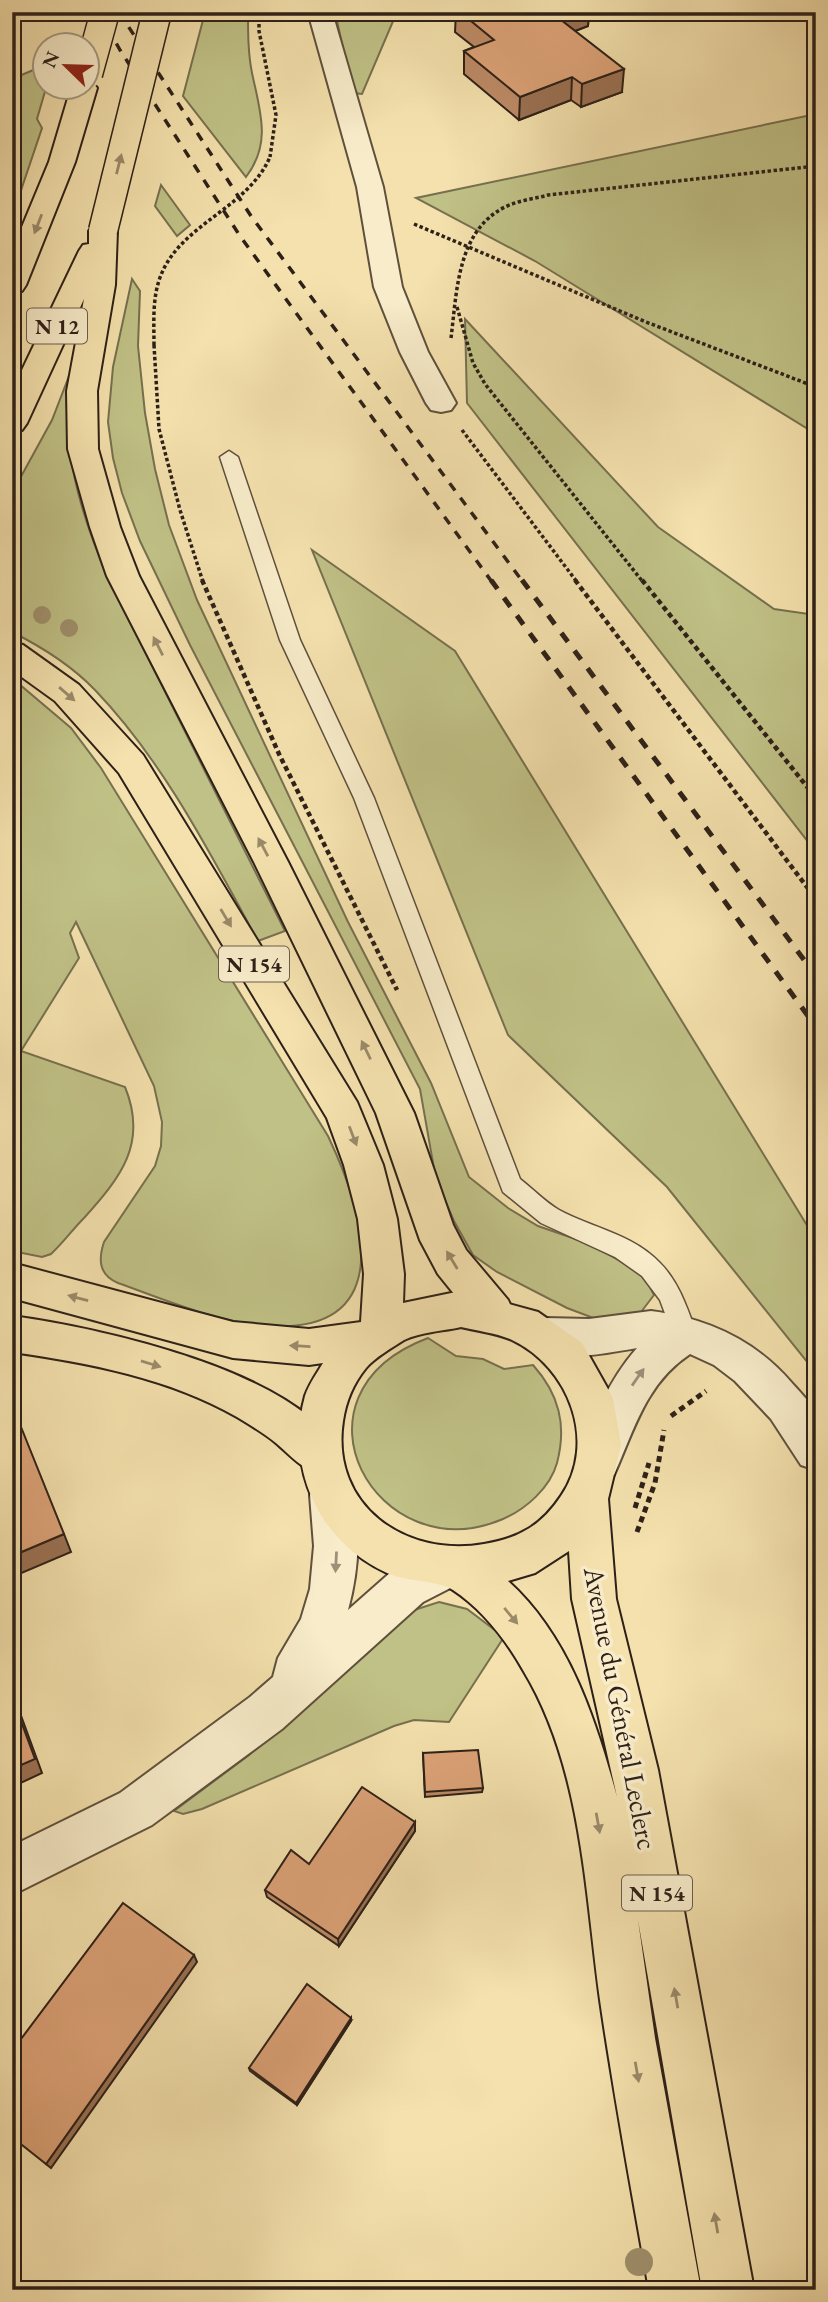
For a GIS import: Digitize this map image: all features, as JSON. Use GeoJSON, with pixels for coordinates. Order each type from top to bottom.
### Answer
{"type":"FeatureCollection","features":[{"type":"Feature","properties":{"kind":"main road"},"geometry":{"type":"LineString","coordinates":[[100,32],[105,12]]}},
{"type":"Feature","properties":{"kind":"main road","name":"N 12"},"geometry":{"type":"LineString","coordinates":[[12,423],[103,230],[157,12]]}},
{"type":"Feature","properties":{"kind":"main road","name":"N 12"},"geometry":{"type":"LineString","coordinates":[[12,285],[62,162],[80,102]]}},
{"type":"Feature","properties":{"kind":"main road"},"geometry":{"type":"LineString","coordinates":[[103,230],[101,285],[82,391],[83,449],[105,527],[123,576],[277,874],[395,1113],[434,1228],[452,1262],[494,1313]]}},
{"type":"Feature","properties":{"kind":"main road","name":"N 154"},"geometry":{"type":"LineString","coordinates":[[12,653],[67,693],[131,764],[344,1113],[366,1175],[382,1243],[385,1286],[374,1335]]}},
{"type":"Feature","properties":{"kind":"main road"},"geometry":{"type":"LineString","coordinates":[[12,1280],[233,1340],[309,1347],[374,1335]]}},
{"type":"Feature","properties":{"kind":"main road","name":"Avenue du Général Leclerc"},"geometry":{"type":"LineString","coordinates":[[374,1335],[410,1317],[435,1311],[461,1309],[494,1313],[521,1322],[545,1336],[572,1361],[591,1391],[600,1426],[593,1479],[594,1600],[635,1770],[727,2290]]}},
{"type":"Feature","properties":{"kind":"main road"},"geometry":{"type":"LineString","coordinates":[[12,1334],[100,1349],[166,1369],[220,1389],[279,1420],[325,1475],[347,1517],[378,1545],[403,1558],[454,1568],[500,1564],[536,1549],[565,1526],[593,1479]]}},
{"type":"Feature","properties":{"kind":"main road"},"geometry":{"type":"LineString","coordinates":[[325,1475],[318,1422],[327,1391],[344,1363],[374,1335]]}},
{"type":"Feature","properties":{"kind":"main road","name":"Avenue du Général Leclerc"},"geometry":{"type":"LineString","coordinates":[[454,1568],[507,1610],[530,1640],[567,1710],[580,1745],[592,1787],[611,1896],[625,2001],[675,2290]]}},
{"type":"Feature","properties":{"kind":"street"},"geometry":{"type":"LineString","coordinates":[[320,12],[375,209],[388,287],[414,352],[441,403]]}},
{"type":"Feature","properties":{"kind":"street"},"geometry":{"type":"LineString","coordinates":[[545,1336],[590,1338],[654,1329],[685,1335],[719,1347],[741,1358],[763,1377],[816,1451]]}},
{"type":"Feature","properties":{"kind":"street"},"geometry":{"type":"LineString","coordinates":[[593,1479],[618,1412],[641,1371],[669,1344],[685,1335]]}},
{"type":"Feature","properties":{"kind":"street"},"geometry":{"type":"LineString","coordinates":[[267,1713],[318,1634],[331,1599],[337,1565],[325,1475]]}},
{"type":"Feature","properties":{"kind":"street"},"geometry":{"type":"LineString","coordinates":[[12,1871],[136,1809],[267,1713],[407,1587],[454,1568]]}},
{"type":"Feature","properties":{"kind":"lane"},"geometry":{"type":"LineString","coordinates":[[229,457],[290,640],[364,798],[511,1185],[549,1216],[631,1252],[647,1263],[663,1280],[675,1304],[685,1335]]}},
{"type":"Feature","properties":{"kind":"path"},"geometry":{"type":"LineString","coordinates":[[259,12],[259,31],[276,115],[270,157],[253,185],[180,246],[166,262],[154,292],[159,429],[207,595],[279,754],[400,998]]}},
{"type":"Feature","properties":{"kind":"path"},"geometry":{"type":"LineString","coordinates":[[816,166],[548,195],[505,207],[485,219],[472,235],[460,270],[441,403],[816,899]]}},
{"type":"Feature","properties":{"kind":"path"},"geometry":{"type":"LineString","coordinates":[[375,209],[646,322],[816,387]]}},
{"type":"Feature","properties":{"kind":"path"},"geometry":{"type":"LineString","coordinates":[[456,304],[473,363],[485,384],[816,798]]}},
{"type":"Feature","properties":{"kind":"path"},"geometry":{"type":"LineString","coordinates":[[634,1541],[656,1483],[666,1424],[678,1409],[710,1387]]}},
{"type":"Feature","properties":{"kind":"path"},"geometry":{"type":"LineString","coordinates":[[634,1514],[650,1461]]}},
{"type":"Feature","properties":{"kind":"green space"},"geometry":{"type":"Polygon","coordinates":[[[198,12],[248,12],[250,58],[262,126],[259,152],[246,177],[183,96],[203,20],[198,12]]]}},
{"type":"Feature","properties":{"kind":"green space"},"geometry":{"type":"Polygon","coordinates":[[[335,12],[397,12],[362,94],[353,93],[335,12]]]}},
{"type":"Feature","properties":{"kind":"green space"},"geometry":{"type":"Polygon","coordinates":[[[32,71],[32,102],[42,102],[37,119],[42,128],[12,217],[12,79],[32,71]]]}},
{"type":"Feature","properties":{"kind":"green space"},"geometry":{"type":"Polygon","coordinates":[[[816,114],[816,434],[535,261],[416,198],[816,114]]]}},
{"type":"Feature","properties":{"kind":"green space"},"geometry":{"type":"Polygon","coordinates":[[[161,185],[190,225],[177,236],[155,206],[161,185]]]}},
{"type":"Feature","properties":{"kind":"green space"},"geometry":{"type":"Polygon","coordinates":[[[132,279],[140,291],[138,346],[145,413],[155,469],[169,525],[197,600],[348,922],[431,1083],[469,1177],[508,1208],[538,1226],[587,1243],[643,1273],[654,1295],[638,1316],[609,1324],[567,1308],[497,1272],[473,1255],[454,1221],[436,1180],[420,1089],[190,645],[140,541],[122,493],[108,422],[113,367],[132,279]]]}},
{"type":"Feature","properties":{"kind":"green space"},"geometry":{"type":"Polygon","coordinates":[[[465,319],[658,527],[774,609],[816,615],[816,852],[467,403],[465,319]]]}},
{"type":"Feature","properties":{"kind":"green space"},"geometry":{"type":"Polygon","coordinates":[[[69,376],[67,403],[71,455],[75,480],[89,528],[108,578],[285,931],[258,941],[185,810],[165,778],[120,718],[95,690],[67,665],[12,632],[12,493],[52,420],[69,376]]]}},
{"type":"Feature","properties":{"kind":"green space"},"geometry":{"type":"Polygon","coordinates":[[[312,550],[455,651],[816,1240],[816,1373],[667,1187],[508,1035],[312,550]]]}},
{"type":"Feature","properties":{"kind":"green space"},"geometry":{"type":"Polygon","coordinates":[[[12,678],[71,728],[101,768],[328,1136],[353,1200],[360,1233],[361,1263],[354,1290],[337,1311],[309,1323],[267,1326],[248,1324],[191,1309],[118,1283],[107,1276],[101,1261],[104,1242],[155,1166],[161,1146],[162,1122],[154,1086],[76,922],[70,933],[79,958],[21,1051],[125,1087],[134,1125],[132,1142],[127,1158],[109,1188],[51,1254],[42,1257],[12,1251],[12,678]]]}},
{"type":"Feature","properties":{"kind":"green space"},"geometry":{"type":"Polygon","coordinates":[[[428,1338],[456,1356],[483,1359],[504,1369],[533,1365],[555,1399],[561,1436],[554,1472],[536,1497],[503,1519],[457,1529],[417,1522],[384,1500],[362,1470],[352,1435],[358,1398],[383,1364],[428,1338]]]}},
{"type":"Feature","properties":{"kind":"green space"},"geometry":{"type":"Polygon","coordinates":[[[439,1602],[467,1609],[504,1637],[449,1722],[414,1720],[394,1726],[202,1809],[183,1814],[174,1811],[249,1755],[408,1612],[439,1602]]]}},
{"type":"Feature","properties":{"kind":"building"},"geometry":{"type":"Polygon","coordinates":[[[460,12],[566,12],[556,16],[624,69],[582,84],[572,77],[520,97],[464,51],[494,40],[460,12]]]}},
{"type":"Feature","properties":{"kind":"building"},"geometry":{"type":"Polygon","coordinates":[[[19,1422],[64,1534],[12,1556],[12,1424],[19,1422]]]}},
{"type":"Feature","properties":{"kind":"building"},"geometry":{"type":"Polygon","coordinates":[[[12,1697],[35,1759],[12,1769],[12,1697]]]}},
{"type":"Feature","properties":{"kind":"building"},"geometry":{"type":"Polygon","coordinates":[[[478,1750],[483,1788],[425,1792],[423,1753],[478,1750]]]}},
{"type":"Feature","properties":{"kind":"building"},"geometry":{"type":"Polygon","coordinates":[[[362,1787],[415,1822],[338,1939],[265,1890],[291,1850],[309,1864],[362,1787]]]}},
{"type":"Feature","properties":{"kind":"building"},"geometry":{"type":"Polygon","coordinates":[[[123,1903],[194,1955],[46,2164],[12,2137],[12,2051],[123,1903]]]}},
{"type":"Feature","properties":{"kind":"building"},"geometry":{"type":"Polygon","coordinates":[[[307,1984],[351,2018],[296,2103],[249,2068],[307,1984]]]}},
{"type":"Feature","properties":{"kind":"railway"},"geometry":{"type":"LineString","coordinates":[[99,12],[120,50],[240,236],[492,582]]}},
{"type":"Feature","properties":{"kind":"railway"},"geometry":{"type":"LineString","coordinates":[[119,12],[251,216],[523,582]]}},
{"type":"Feature","properties":{"kind":"railway"},"geometry":{"type":"LineString","coordinates":[[491,580],[816,1027]]}},
{"type":"Feature","properties":{"kind":"railway"},"geometry":{"type":"LineString","coordinates":[[522,580],[816,976]]}}]}
